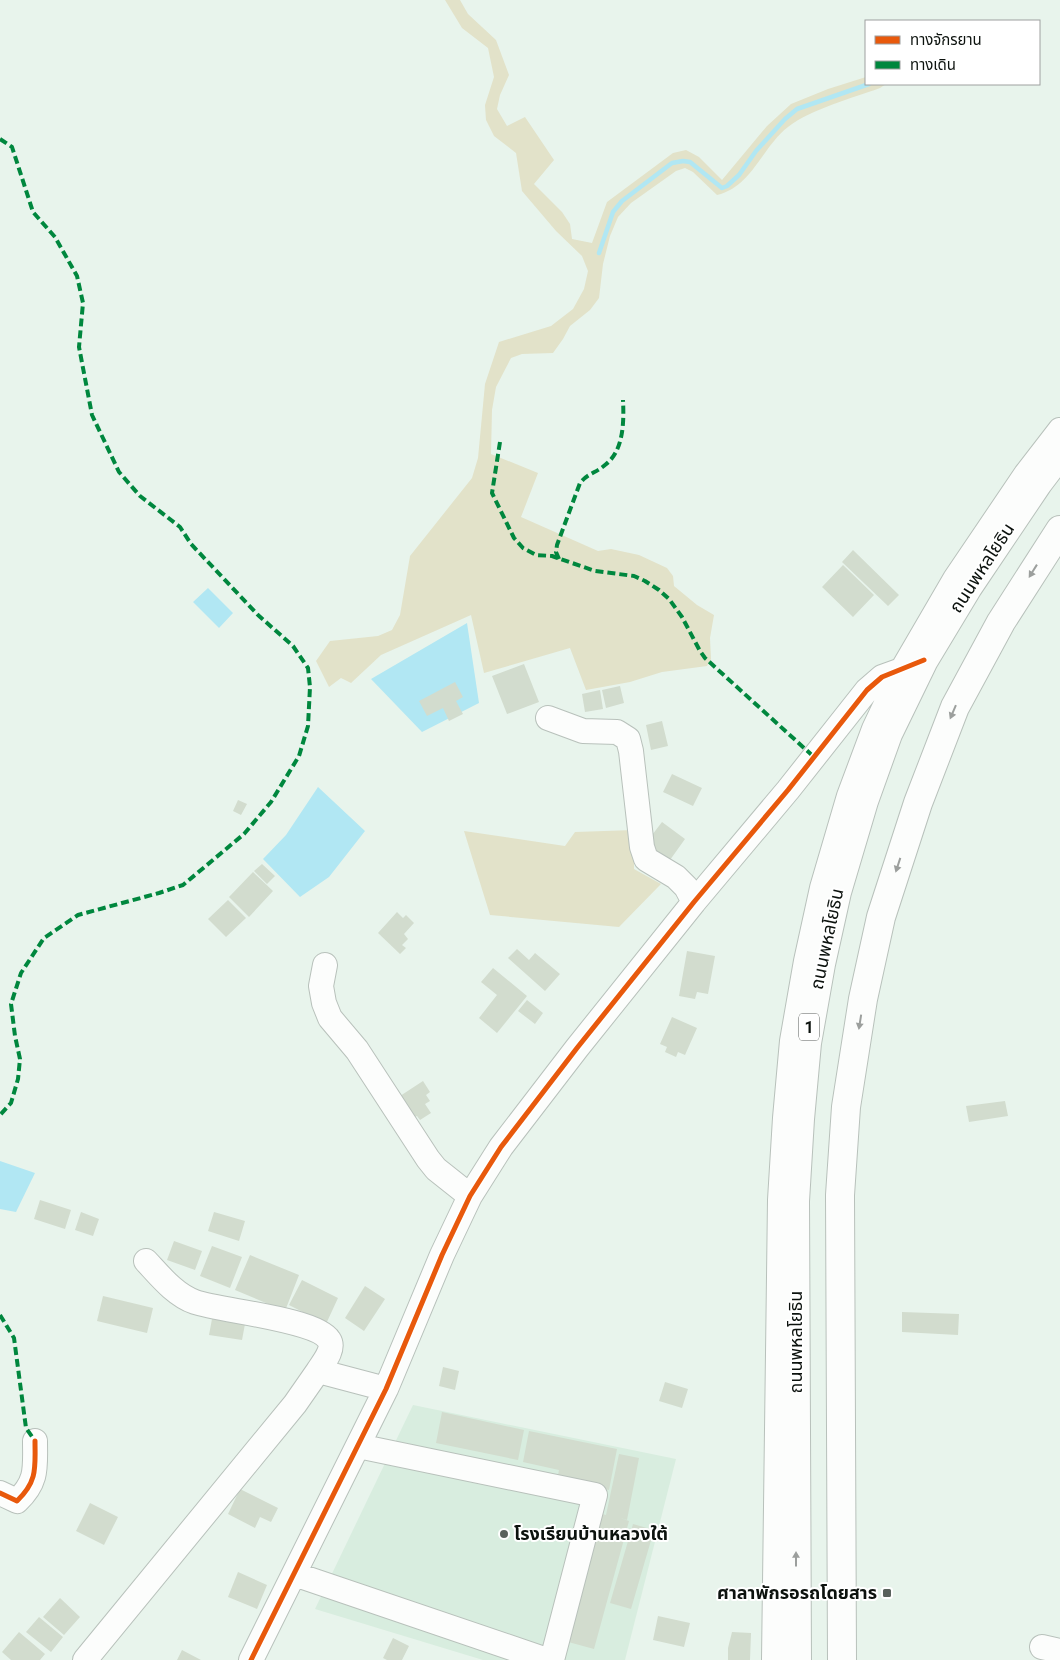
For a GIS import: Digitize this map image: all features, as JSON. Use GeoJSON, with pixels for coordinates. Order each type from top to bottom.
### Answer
{"type":"FeatureCollection","features":[{"type":"Feature","properties":{"kind":"highway","name":"ถนนพหลโยธิน"},"geometry":{"type":"LineString","coordinates":[[796,1660],[796,1201],[800,1119],[807,1043],[820,964],[837,892],[864,801],[913,665],[1060,454]]}},
{"type":"Feature","properties":{"kind":"highway"},"geometry":{"type":"LineString","coordinates":[[842,1660],[840,1194],[846,1107],[864,999],[881,917],[918,803],[955,707],[1001,622],[1060,530]]}},
{"type":"Feature","properties":{"kind":"street"},"geometry":{"type":"LineString","coordinates":[[774,1660],[780,1200],[784,1118],[792,1041],[806,961],[822,888],[849,796],[874,728],[913,665],[955,579],[1026,474],[1060,430]]}},
{"type":"Feature","properties":{"kind":"street"},"geometry":{"type":"LineString","coordinates":[[251,1660],[386,1389],[442,1255],[470,1196],[501,1147],[577,1048],[694,902],[788,790],[867,690],[882,677],[913,665]]}},
{"type":"Feature","properties":{"kind":"street"},"geometry":{"type":"LineString","coordinates":[[548,718],[583,731],[617,732],[628,739],[642,847],[646,859],[676,876],[686,887],[694,902]]}},
{"type":"Feature","properties":{"kind":"street"},"geometry":{"type":"LineString","coordinates":[[325,966],[321,986],[324,1003],[330,1018],[357,1050],[428,1159],[436,1169],[470,1196]]}},
{"type":"Feature","properties":{"kind":"street"},"geometry":{"type":"LineString","coordinates":[[85,1660],[295,1404],[330,1352],[331,1346],[329,1339],[319,1331],[284,1320],[196,1302],[180,1296],[146,1262]]}},
{"type":"Feature","properties":{"kind":"street"},"geometry":{"type":"LineString","coordinates":[[318,1371],[386,1389]]}},
{"type":"Feature","properties":{"kind":"street"},"geometry":{"type":"LineString","coordinates":[[0,1493],[17,1501],[25,1493],[35,1474],[35,1441]]}},
{"type":"Feature","properties":{"kind":"street"},"geometry":{"type":"LineString","coordinates":[[358,1446],[595,1495],[552,1660]]}},
{"type":"Feature","properties":{"kind":"street"},"geometry":{"type":"LineString","coordinates":[[294,1574],[547,1660]]}},
{"type":"Feature","properties":{"kind":"shaded area"},"geometry":{"type":"Polygon","coordinates":[[[445,0],[460,0],[468,14],[496,40],[509,75],[500,95],[497,109],[507,126],[525,117],[554,160],[534,184],[562,212],[570,224],[572,239],[592,243],[607,202],[673,153],[686,150],[699,157],[722,180],[767,126],[791,104],[828,89],[865,77],[865,85],[884,85],[820,109],[788,127],[779,135],[748,175],[729,191],[717,195],[693,172],[685,168],[676,171],[631,203],[618,217],[610,236],[603,264],[599,298],[590,310],[570,326],[553,353],[522,354],[511,358],[496,387],[492,410],[491,454],[538,473],[521,517],[598,551],[611,549],[639,555],[667,568],[673,576],[674,586],[697,605],[714,615],[710,638],[711,659],[707,666],[662,672],[630,682],[586,690],[570,648],[484,673],[471,615],[381,655],[351,683],[341,678],[329,687],[316,661],[330,641],[378,636],[392,630],[400,615],[410,556],[472,478],[478,458],[485,384],[499,342],[551,326],[573,309],[584,289],[588,271],[582,256],[556,231],[522,191],[516,153],[494,136],[486,120],[485,105],[494,77],[488,48],[462,28],[445,0]]]}},
{"type":"Feature","properties":{"kind":"shaded area"},"geometry":{"type":"Polygon","coordinates":[[[634,830],[634,869],[661,884],[619,927],[490,915],[464,831],[565,846],[575,832],[634,830]]]}},
{"type":"Feature","properties":{"kind":"shaded area","name":"โรงเรียนบ้านหลวงใต้"},"geometry":{"type":"Polygon","coordinates":[[[413,1405],[676,1459],[625,1660],[483,1660],[315,1609],[413,1405]]]}},
{"type":"Feature","properties":{"kind":"water"},"geometry":{"type":"Polygon","coordinates":[[[208,588],[233,613],[219,628],[193,602],[208,588]]]}},
{"type":"Feature","properties":{"kind":"water"},"geometry":{"type":"Polygon","coordinates":[[[467,623],[479,703],[422,732],[371,679],[467,623]]]}},
{"type":"Feature","properties":{"kind":"water"},"geometry":{"type":"Polygon","coordinates":[[[318,787],[365,831],[329,877],[300,897],[263,859],[286,835],[318,787]]]}},
{"type":"Feature","properties":{"kind":"water"},"geometry":{"type":"Polygon","coordinates":[[[0,1161],[35,1173],[16,1212],[0,1209],[0,1161]]]}},
{"type":"Feature","properties":{"kind":"building"},"geometry":{"type":"Polygon","coordinates":[[[853,550],[899,595],[888,606],[842,562],[853,550]]]}},
{"type":"Feature","properties":{"kind":"building"},"geometry":{"type":"Polygon","coordinates":[[[843,565],[874,595],[853,617],[822,587],[843,565]]]}},
{"type":"Feature","properties":{"kind":"building"},"geometry":{"type":"Polygon","coordinates":[[[524,664],[539,702],[507,714],[492,676],[524,664]]]}},
{"type":"Feature","properties":{"kind":"building"},"geometry":{"type":"Polygon","coordinates":[[[455,682],[463,697],[456,701],[463,714],[449,721],[443,708],[427,716],[419,701],[455,682]]]}},
{"type":"Feature","properties":{"kind":"building"},"geometry":{"type":"Polygon","coordinates":[[[620,686],[624,703],[606,708],[602,690],[620,686]]]}},
{"type":"Feature","properties":{"kind":"building"},"geometry":{"type":"Polygon","coordinates":[[[600,690],[603,709],[585,712],[582,694],[600,690]]]}},
{"type":"Feature","properties":{"kind":"building"},"geometry":{"type":"Polygon","coordinates":[[[662,721],[668,746],[651,750],[646,725],[662,721]]]}},
{"type":"Feature","properties":{"kind":"building"},"geometry":{"type":"Polygon","coordinates":[[[672,774],[702,788],[693,806],[663,792],[672,774]]]}},
{"type":"Feature","properties":{"kind":"building"},"geometry":{"type":"Polygon","coordinates":[[[238,800],[247,804],[241,815],[233,811],[238,800]]]}},
{"type":"Feature","properties":{"kind":"building"},"geometry":{"type":"Polygon","coordinates":[[[662,822],[685,839],[670,860],[646,843],[662,822]]]}},
{"type":"Feature","properties":{"kind":"building"},"geometry":{"type":"Polygon","coordinates":[[[262,864],[275,876],[267,884],[254,871],[262,864]]]}},
{"type":"Feature","properties":{"kind":"building"},"geometry":{"type":"Polygon","coordinates":[[[253,872],[273,891],[249,917],[229,897],[253,872]]]}},
{"type":"Feature","properties":{"kind":"building"},"geometry":{"type":"Polygon","coordinates":[[[228,900],[246,918],[226,937],[208,919],[228,900]]]}},
{"type":"Feature","properties":{"kind":"building"},"geometry":{"type":"Polygon","coordinates":[[[397,912],[403,918],[406,915],[414,923],[404,934],[408,939],[402,945],[406,948],[400,954],[378,933],[397,912]]]}},
{"type":"Feature","properties":{"kind":"building"},"geometry":{"type":"Polygon","coordinates":[[[517,949],[529,960],[535,953],[560,974],[545,991],[508,958],[517,949]]]}},
{"type":"Feature","properties":{"kind":"building"},"geometry":{"type":"Polygon","coordinates":[[[687,951],[715,956],[708,994],[697,992],[695,999],[679,996],[687,951]]]}},
{"type":"Feature","properties":{"kind":"building"},"geometry":{"type":"Polygon","coordinates":[[[493,968],[527,996],[497,1033],[479,1018],[497,995],[481,982],[493,968]]]}},
{"type":"Feature","properties":{"kind":"building"},"geometry":{"type":"Polygon","coordinates":[[[527,1000],[543,1013],[535,1024],[518,1011],[527,1000]]]}},
{"type":"Feature","properties":{"kind":"building"},"geometry":{"type":"Polygon","coordinates":[[[672,1017],[697,1028],[685,1055],[678,1052],[676,1057],[665,1052],[667,1047],[660,1044],[672,1017]]]}},
{"type":"Feature","properties":{"kind":"building"},"geometry":{"type":"Polygon","coordinates":[[[423,1081],[430,1092],[426,1095],[430,1101],[425,1104],[431,1113],[420,1120],[417,1116],[411,1119],[397,1098],[423,1081]]]}},
{"type":"Feature","properties":{"kind":"building"},"geometry":{"type":"Polygon","coordinates":[[[1005,1101],[1008,1116],[969,1122],[966,1106],[1005,1101]]]}},
{"type":"Feature","properties":{"kind":"building"},"geometry":{"type":"Polygon","coordinates":[[[40,1200],[71,1210],[65,1229],[34,1219],[40,1200]]]}},
{"type":"Feature","properties":{"kind":"building"},"geometry":{"type":"Polygon","coordinates":[[[81,1212],[99,1219],[93,1236],[75,1230],[81,1212]]]}},
{"type":"Feature","properties":{"kind":"building"},"geometry":{"type":"Polygon","coordinates":[[[214,1212],[245,1221],[239,1241],[208,1231],[214,1212]]]}},
{"type":"Feature","properties":{"kind":"building"},"geometry":{"type":"Polygon","coordinates":[[[174,1241],[202,1251],[195,1270],[167,1260],[174,1241]]]}},
{"type":"Feature","properties":{"kind":"building"},"geometry":{"type":"Polygon","coordinates":[[[212,1246],[242,1257],[230,1288],[200,1276],[212,1246]]]}},
{"type":"Feature","properties":{"kind":"building"},"geometry":{"type":"Polygon","coordinates":[[[250,1255],[299,1275],[285,1311],[235,1290],[250,1255]]]}},
{"type":"Feature","properties":{"kind":"building"},"geometry":{"type":"Polygon","coordinates":[[[302,1280],[338,1298],[326,1324],[289,1305],[302,1280]]]}},
{"type":"Feature","properties":{"kind":"building"},"geometry":{"type":"Polygon","coordinates":[[[365,1286],[385,1299],[364,1331],[345,1318],[365,1286]]]}},
{"type":"Feature","properties":{"kind":"building"},"geometry":{"type":"Polygon","coordinates":[[[103,1296],[153,1308],[147,1333],[97,1321],[103,1296]]]}},
{"type":"Feature","properties":{"kind":"building"},"geometry":{"type":"Polygon","coordinates":[[[902,1312],[959,1314],[958,1335],[902,1332],[902,1312]]]}},
{"type":"Feature","properties":{"kind":"building"},"geometry":{"type":"Polygon","coordinates":[[[212,1319],[245,1324],[242,1340],[209,1335],[212,1319]]]}},
{"type":"Feature","properties":{"kind":"building"},"geometry":{"type":"Polygon","coordinates":[[[443,1367],[459,1371],[455,1390],[439,1386],[443,1367]]]}},
{"type":"Feature","properties":{"kind":"building"},"geometry":{"type":"Polygon","coordinates":[[[665,1382],[688,1389],[682,1408],[659,1401],[665,1382]]]}},
{"type":"Feature","properties":{"kind":"building"},"geometry":{"type":"Polygon","coordinates":[[[442,1412],[524,1430],[518,1460],[436,1443],[442,1412]]]}},
{"type":"Feature","properties":{"kind":"building"},"geometry":{"type":"Polygon","coordinates":[[[529,1431],[617,1449],[609,1490],[557,1480],[559,1470],[523,1462],[529,1431]]]}},
{"type":"Feature","properties":{"kind":"building"},"geometry":{"type":"Polygon","coordinates":[[[619,1454],[639,1458],[627,1520],[620,1518],[629,1521],[594,1649],[561,1640],[595,1512],[606,1515],[619,1454]]]}},
{"type":"Feature","properties":{"kind":"building"},"geometry":{"type":"Polygon","coordinates":[[[240,1489],[278,1508],[271,1522],[260,1517],[255,1528],[228,1514],[240,1489]]]}},
{"type":"Feature","properties":{"kind":"building"},"geometry":{"type":"Polygon","coordinates":[[[90,1503],[118,1517],[104,1545],[76,1531],[90,1503]]]}},
{"type":"Feature","properties":{"kind":"building"},"geometry":{"type":"Polygon","coordinates":[[[633,1524],[654,1530],[631,1609],[610,1603],[633,1524]]]}},
{"type":"Feature","properties":{"kind":"building"},"geometry":{"type":"Polygon","coordinates":[[[238,1572],[267,1585],[257,1609],[228,1597],[238,1572]]]}},
{"type":"Feature","properties":{"kind":"building"},"geometry":{"type":"Polygon","coordinates":[[[60,1598],[80,1617],[64,1635],[43,1617],[60,1598]]]}},
{"type":"Feature","properties":{"kind":"building"},"geometry":{"type":"Polygon","coordinates":[[[658,1616],[690,1623],[684,1647],[653,1640],[658,1616]]]}},
{"type":"Feature","properties":{"kind":"building"},"geometry":{"type":"Polygon","coordinates":[[[39,1617],[63,1637],[51,1652],[26,1632],[39,1617]]]}},
{"type":"Feature","properties":{"kind":"building"},"geometry":{"type":"Polygon","coordinates":[[[19,1632],[45,1654],[40,1660],[11,1660],[2,1652],[19,1632]]]}},
{"type":"Feature","properties":{"kind":"building"},"geometry":{"type":"Polygon","coordinates":[[[732,1632],[751,1633],[750,1660],[728,1660],[728,1648],[732,1632]]]}},
{"type":"Feature","properties":{"kind":"building"},"geometry":{"type":"Polygon","coordinates":[[[393,1638],[409,1646],[402,1660],[387,1660],[383,1658],[393,1638]]]}},
{"type":"Feature","properties":{"kind":"building"},"geometry":{"type":"Polygon","coordinates":[[[182,1650],[201,1660],[177,1660],[182,1650]]]}},
{"type":"Feature","properties":{"kind":"waterway"},"geometry":{"type":"LineString","coordinates":[[599,253],[613,212],[622,201],[672,163],[690,162],[722,188],[727,186],[739,175],[756,151],[785,119],[797,109],[866,85]]}},
{"type":"Feature","properties":{"kind":"marked path"},"geometry":{"type":"LineString","coordinates":[[0,139],[12,147],[33,212],[55,237],[77,276],[83,303],[79,347],[92,415],[119,472],[140,496],[180,527],[191,544],[258,615],[293,646],[308,668],[310,687],[308,726],[299,756],[271,802],[244,834],[183,885],[78,915],[44,938],[21,973],[11,1004],[20,1059],[18,1079],[11,1103],[0,1115]]}},
{"type":"Feature","properties":{"kind":"marked path"},"geometry":{"type":"LineString","coordinates":[[559,559],[556,552],[557,545],[580,483],[586,477],[602,468],[616,452],[622,435],[623,400]]}},
{"type":"Feature","properties":{"kind":"marked path"},"geometry":{"type":"LineString","coordinates":[[500,442],[492,493],[514,538],[523,548],[536,555],[552,556],[595,571],[634,576],[659,590],[669,599],[682,617],[705,658],[814,757]]}},
{"type":"Feature","properties":{"kind":"marked path"},"geometry":{"type":"LineString","coordinates":[[0,1315],[14,1338],[26,1428],[35,1441]]}},
{"type":"Feature","properties":{"kind":"cycle path"},"geometry":{"type":"LineString","coordinates":[[251,1660],[386,1389],[442,1255],[470,1196],[501,1147],[577,1048],[694,902],[788,790],[867,690],[882,677],[924,660]]}},
{"type":"Feature","properties":{"kind":"cycle path"},"geometry":{"type":"LineString","coordinates":[[0,1493],[17,1501],[29,1487],[34,1473],[35,1441]]}},
{"type":"Feature","properties":{"kind":"place","name":"โรงเรียนบ้านหลวงใต้"},"geometry":{"type":"Point","coordinates":[504,1534]}},
{"type":"Feature","properties":{"kind":"place","name":"ศาลาพักรอรถโดยสาร"},"geometry":{"type":"Point","coordinates":[887,1593]}}]}
